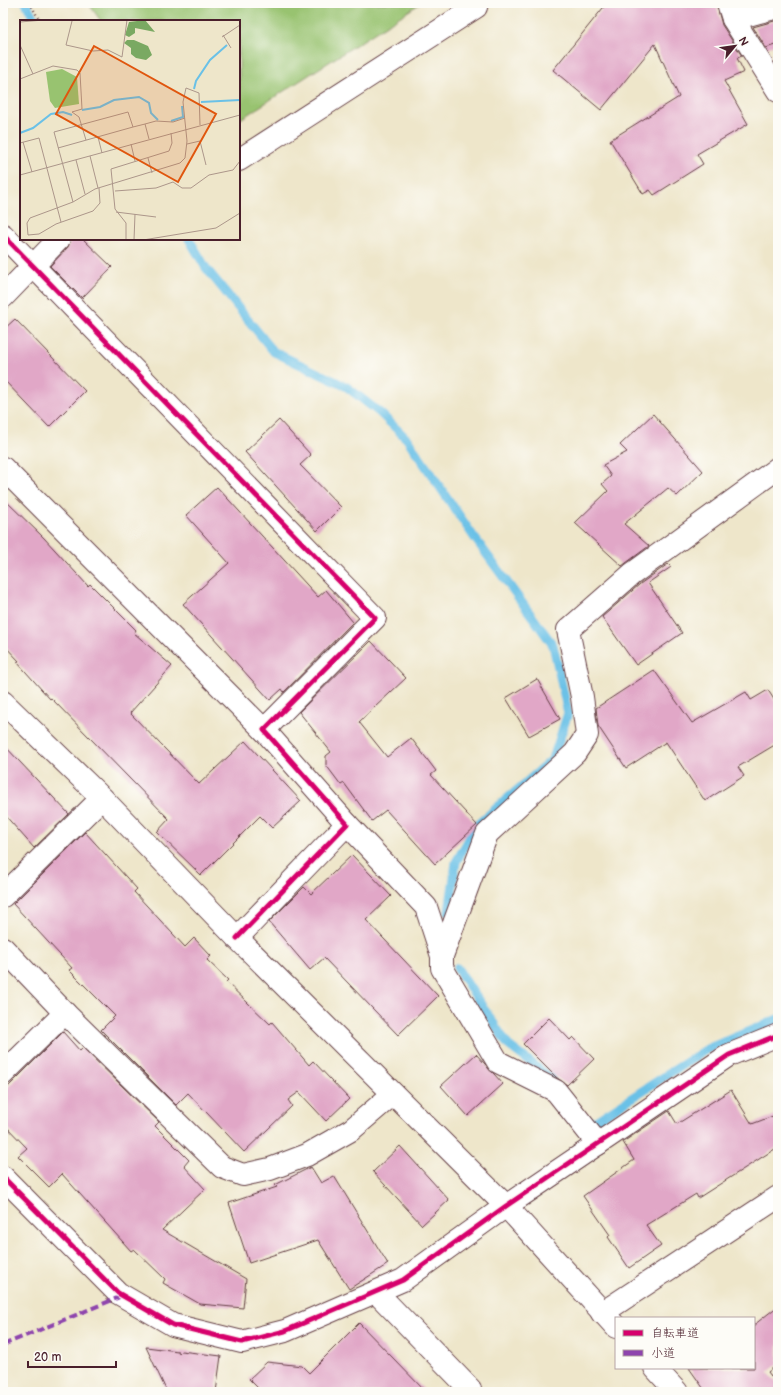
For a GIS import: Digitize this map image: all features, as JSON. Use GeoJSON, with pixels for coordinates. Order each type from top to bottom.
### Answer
{"type":"FeatureCollection","features":[{"type":"Feature","properties":{"kind":"street"},"geometry":{"type":"LineString","coordinates":[[240,159],[470,11],[476,7],[477,3]]}},
{"type":"Feature","properties":{"kind":"street"},"geometry":{"type":"LineString","coordinates":[[778,7],[731,11],[778,91]]}},
{"type":"Feature","properties":{"kind":"street"},"geometry":{"type":"LineString","coordinates":[[3,235],[375,618],[264,730]]}},
{"type":"Feature","properties":{"kind":"street"},"geometry":{"type":"LineString","coordinates":[[3,297],[58,240]]}},
{"type":"Feature","properties":{"kind":"street"},"geometry":{"type":"LineString","coordinates":[[442,956],[488,834],[575,753],[587,735],[582,697],[568,630],[632,574],[778,468]]}},
{"type":"Feature","properties":{"kind":"street"},"geometry":{"type":"LineString","coordinates":[[4,470],[264,730],[347,824],[426,907],[442,956],[442,968],[498,1062],[556,1091],[598,1144]]}},
{"type":"Feature","properties":{"kind":"street"},"geometry":{"type":"LineString","coordinates":[[3,702],[102,798],[237,938],[506,1206],[609,1320],[778,1197]]}},
{"type":"Feature","properties":{"kind":"street"},"geometry":{"type":"LineString","coordinates":[[3,896],[102,798]]}},
{"type":"Feature","properties":{"kind":"street"},"geometry":{"type":"LineString","coordinates":[[237,938],[347,824]]}},
{"type":"Feature","properties":{"kind":"street"},"geometry":{"type":"LineString","coordinates":[[3,948],[65,1013],[222,1167],[243,1175],[270,1169],[307,1155],[351,1130],[393,1094]]}},
{"type":"Feature","properties":{"kind":"street"},"geometry":{"type":"LineString","coordinates":[[3,1074],[65,1013]]}},
{"type":"Feature","properties":{"kind":"street"},"geometry":{"type":"LineString","coordinates":[[3,1177],[118,1294],[173,1324],[242,1342],[285,1331],[403,1280],[506,1206],[729,1055],[778,1035]]}},
{"type":"Feature","properties":{"kind":"street"},"geometry":{"type":"LineString","coordinates":[[376,1292],[470,1389],[466,1392]]}},
{"type":"Feature","properties":{"kind":"street"},"geometry":{"type":"LineString","coordinates":[[656,1369],[678,1392]]}},
{"type":"Feature","properties":{"kind":"path"},"geometry":{"type":"LineString","coordinates":[[30,3],[39,20]]}},
{"type":"Feature","properties":{"kind":"green space"},"geometry":{"type":"Polygon","coordinates":[[[88,3],[421,3],[240,119],[240,20],[100,20],[88,3]]]}},
{"type":"Feature","properties":{"kind":"building"},"geometry":{"type":"Polygon","coordinates":[[[607,3],[716,3],[722,25],[742,56],[737,58],[744,72],[724,81],[748,124],[697,154],[703,164],[654,195],[650,190],[643,194],[610,140],[679,97],[655,44],[601,110],[553,70],[607,3]]]}},
{"type":"Feature","properties":{"kind":"building"},"geometry":{"type":"Polygon","coordinates":[[[778,20],[778,44],[766,48],[753,27],[778,20]]]}},
{"type":"Feature","properties":{"kind":"building"},"geometry":{"type":"Polygon","coordinates":[[[71,240],[84,240],[112,267],[82,298],[50,266],[68,247],[71,240]]]}},
{"type":"Feature","properties":{"kind":"building"},"geometry":{"type":"Polygon","coordinates":[[[15,319],[85,391],[49,427],[3,379],[3,330],[15,319]]]}},
{"type":"Feature","properties":{"kind":"building"},"geometry":{"type":"Polygon","coordinates":[[[653,414],[703,471],[677,496],[668,488],[624,524],[649,546],[622,566],[575,523],[608,491],[602,484],[611,476],[603,465],[627,452],[620,445],[653,414]]]}},
{"type":"Feature","properties":{"kind":"building"},"geometry":{"type":"Polygon","coordinates":[[[279,420],[311,455],[300,465],[341,507],[317,531],[245,452],[279,420]]]}},
{"type":"Feature","properties":{"kind":"building"},"geometry":{"type":"Polygon","coordinates":[[[217,487],[318,597],[326,590],[353,622],[284,692],[282,689],[270,700],[183,604],[229,563],[186,515],[217,487]]]}},
{"type":"Feature","properties":{"kind":"building"},"geometry":{"type":"Polygon","coordinates":[[[3,498],[44,538],[88,586],[90,584],[136,630],[134,633],[172,666],[130,713],[199,784],[245,741],[301,801],[272,828],[260,816],[201,875],[157,832],[169,819],[51,698],[50,699],[3,644],[3,498]]]}},
{"type":"Feature","properties":{"kind":"building"},"geometry":{"type":"Polygon","coordinates":[[[668,564],[671,567],[648,583],[682,633],[636,665],[602,617],[640,584],[668,564]]]}},
{"type":"Feature","properties":{"kind":"building"},"geometry":{"type":"Polygon","coordinates":[[[371,641],[406,678],[359,722],[387,757],[411,738],[436,771],[431,775],[477,825],[435,864],[386,810],[372,821],[344,783],[341,785],[326,765],[326,756],[331,752],[299,712],[371,641]]]}},
{"type":"Feature","properties":{"kind":"building"},"geometry":{"type":"Polygon","coordinates":[[[654,670],[692,723],[746,692],[751,700],[768,690],[778,706],[778,743],[738,767],[744,776],[705,801],[666,742],[626,768],[598,726],[596,708],[654,670]]]}},
{"type":"Feature","properties":{"kind":"building"},"geometry":{"type":"Polygon","coordinates":[[[537,679],[560,719],[529,736],[506,698],[537,679]]]}},
{"type":"Feature","properties":{"kind":"building"},"geometry":{"type":"Polygon","coordinates":[[[3,744],[69,814],[34,848],[3,813],[3,744]]]}},
{"type":"Feature","properties":{"kind":"building"},"geometry":{"type":"Polygon","coordinates":[[[85,832],[137,889],[134,892],[185,947],[194,938],[211,956],[207,960],[228,980],[226,982],[270,1024],[272,1022],[309,1065],[313,1061],[349,1099],[326,1121],[299,1092],[288,1100],[292,1106],[244,1152],[188,1093],[176,1105],[101,1030],[115,1016],[69,970],[72,968],[13,904],[85,832]]]}},
{"type":"Feature","properties":{"kind":"building"},"geometry":{"type":"Polygon","coordinates":[[[352,855],[391,896],[366,920],[438,996],[398,1035],[324,958],[310,970],[269,922],[304,887],[311,894],[352,855]]]}},
{"type":"Feature","properties":{"kind":"building"},"geometry":{"type":"Polygon","coordinates":[[[549,1018],[570,1040],[573,1037],[594,1059],[567,1085],[556,1077],[523,1044],[549,1018]]]}},
{"type":"Feature","properties":{"kind":"building"},"geometry":{"type":"Polygon","coordinates":[[[63,1032],[80,1051],[83,1048],[159,1122],[155,1126],[189,1160],[184,1166],[205,1189],[162,1230],[246,1279],[243,1308],[200,1304],[163,1283],[165,1279],[134,1249],[131,1251],[62,1174],[49,1187],[18,1156],[27,1148],[3,1123],[3,1092],[63,1032]]]}},
{"type":"Feature","properties":{"kind":"building"},"geometry":{"type":"Polygon","coordinates":[[[476,1054],[503,1084],[468,1116],[441,1086],[476,1054]]]}},
{"type":"Feature","properties":{"kind":"building"},"geometry":{"type":"Polygon","coordinates":[[[731,1090],[752,1124],[778,1114],[778,1147],[698,1198],[696,1194],[646,1225],[661,1246],[629,1268],[608,1237],[610,1235],[583,1196],[634,1160],[623,1142],[669,1111],[677,1124],[731,1090]]]}},
{"type":"Feature","properties":{"kind":"building"},"geometry":{"type":"Polygon","coordinates":[[[400,1146],[449,1200],[422,1225],[373,1172],[400,1146]]]}},
{"type":"Feature","properties":{"kind":"building"},"geometry":{"type":"Polygon","coordinates":[[[311,1167],[321,1183],[334,1176],[388,1264],[349,1289],[318,1240],[249,1263],[229,1203],[277,1187],[275,1185],[311,1167]]]}},
{"type":"Feature","properties":{"kind":"building"},"geometry":{"type":"Polygon","coordinates":[[[778,1306],[778,1364],[768,1372],[778,1385],[778,1392],[706,1392],[690,1369],[755,1369],[755,1324],[778,1306]]]}},
{"type":"Feature","properties":{"kind":"building"},"geometry":{"type":"Polygon","coordinates":[[[359,1323],[426,1392],[262,1392],[249,1379],[267,1362],[302,1366],[309,1373],[359,1323]]]}},
{"type":"Feature","properties":{"kind":"building"},"geometry":{"type":"Polygon","coordinates":[[[146,1347],[178,1351],[179,1353],[181,1351],[221,1356],[216,1392],[167,1392],[146,1347]]]}},
{"type":"Feature","properties":{"kind":"waterway"},"geometry":{"type":"LineString","coordinates":[[26,3],[34,20]]}},
{"type":"Feature","properties":{"kind":"waterway"},"geometry":{"type":"LineString","coordinates":[[190,240],[206,268],[274,352],[347,387],[380,413],[407,439],[474,537],[553,645],[568,713],[553,759],[477,825],[456,862],[449,912]]}},
{"type":"Feature","properties":{"kind":"waterway"},"geometry":{"type":"LineString","coordinates":[[457,968],[508,1045],[551,1078]]}},
{"type":"Feature","properties":{"kind":"waterway"},"geometry":{"type":"LineString","coordinates":[[583,1119],[594,1122],[707,1049],[778,1019]]}},
{"type":"Feature","properties":{"kind":"marked path"},"geometry":{"type":"LineString","coordinates":[[3,1345],[122,1296]]}},
{"type":"Feature","properties":{"kind":"cycle path"},"geometry":{"type":"LineString","coordinates":[[3,235],[375,618],[264,730],[347,824],[237,938]]}},
{"type":"Feature","properties":{"kind":"cycle path"},"geometry":{"type":"LineString","coordinates":[[3,1177],[118,1293],[173,1325],[242,1342],[285,1331],[403,1280],[506,1206],[729,1055],[778,1035]]}}]}
